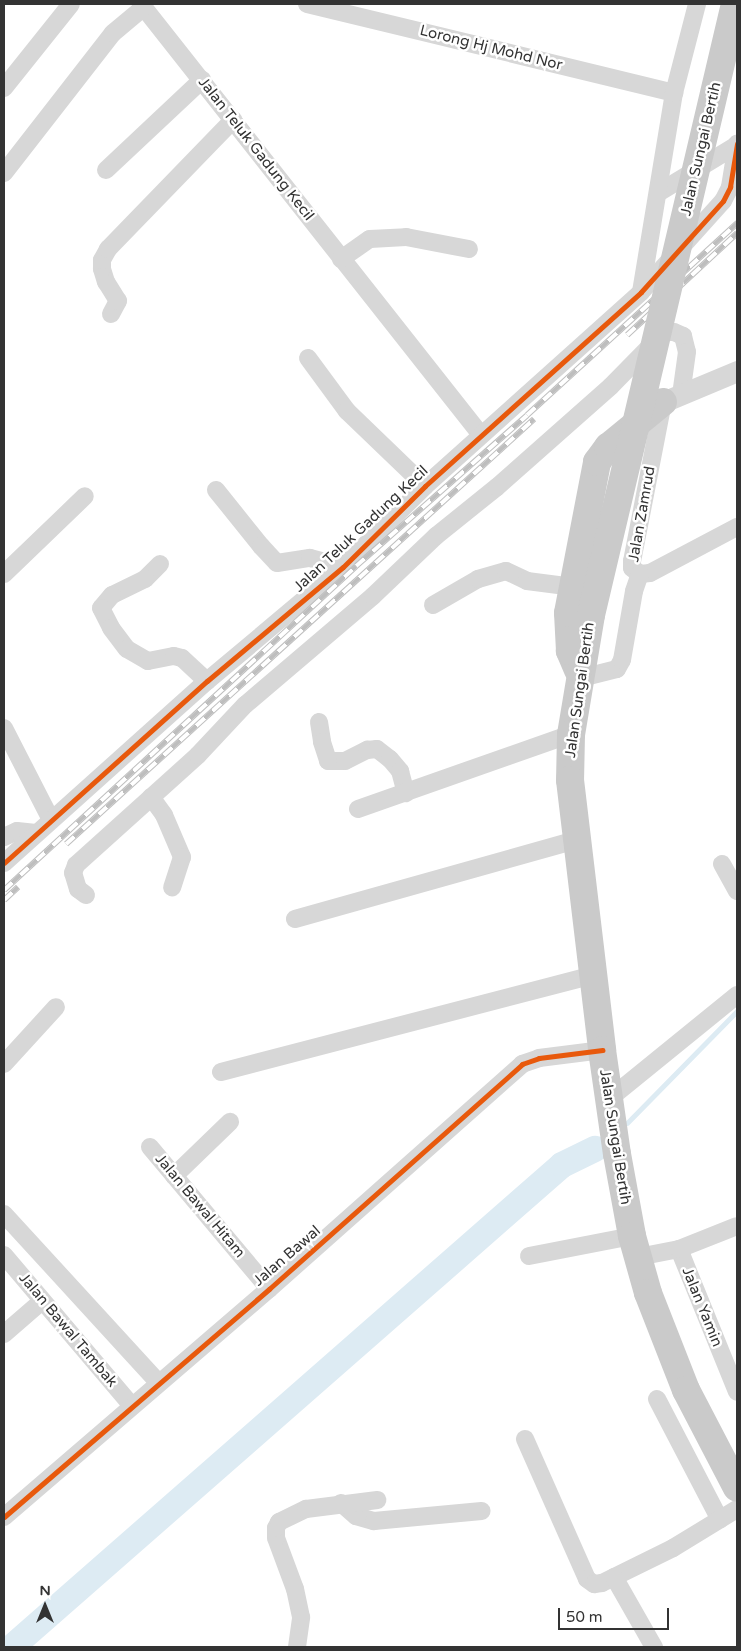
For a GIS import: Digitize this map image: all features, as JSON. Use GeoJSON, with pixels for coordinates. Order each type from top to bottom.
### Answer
{"type":"FeatureCollection","features":[{"type":"Feature","properties":{"kind":"main road","name":"Jalan Sungai Bertih"},"geometry":{"type":"LineString","coordinates":[[735,4],[590,615],[571,734],[570,780],[608,1099],[635,1247],[648,1293],[686,1390],[737,1488]]}},
{"type":"Feature","properties":{"kind":"main road"},"geometry":{"type":"LineString","coordinates":[[581,678],[570,651],[568,613],[597,462],[608,447],[672,399]]}},
{"type":"Feature","properties":{"kind":"street"},"geometry":{"type":"LineString","coordinates":[[4,88],[71,4]]}},
{"type":"Feature","properties":{"kind":"street","name":"Lorong Hj Mohd Nor"},"geometry":{"type":"LineString","coordinates":[[306,4],[674,93]]}},
{"type":"Feature","properties":{"kind":"street"},"geometry":{"type":"LineString","coordinates":[[641,292],[674,93],[697,4]]}},
{"type":"Feature","properties":{"kind":"street"},"geometry":{"type":"LineString","coordinates":[[4,173],[113,34],[142,6]]}},
{"type":"Feature","properties":{"kind":"street","name":"Jalan Teluk Gadung Kecil"},"geometry":{"type":"LineString","coordinates":[[142,6],[481,435]]}},
{"type":"Feature","properties":{"kind":"street"},"geometry":{"type":"LineString","coordinates":[[106,170],[202,80]]}},
{"type":"Feature","properties":{"kind":"street"},"geometry":{"type":"LineString","coordinates":[[111,314],[118,301],[106,282],[102,269],[102,260],[108,249],[233,120]]}},
{"type":"Feature","properties":{"kind":"street"},"geometry":{"type":"LineString","coordinates":[[658,193],[737,145]]}},
{"type":"Feature","properties":{"kind":"street"},"geometry":{"type":"LineString","coordinates":[[734,183],[737,145]]}},
{"type":"Feature","properties":{"kind":"street","name":"Jalan Teluk Gadung Kecil"},"geometry":{"type":"LineString","coordinates":[[4,863],[207,681],[343,568],[425,486],[641,292],[712,214],[734,183]]}},
{"type":"Feature","properties":{"kind":"street"},"geometry":{"type":"LineString","coordinates":[[342,259],[370,240],[406,238],[469,249]]}},
{"type":"Feature","properties":{"kind":"street","name":"Jalan Zamrud"},"geometry":{"type":"LineString","coordinates":[[151,797],[198,755],[246,705],[373,596],[436,536],[497,487],[611,386],[664,332],[674,332],[683,336],[688,352],[672,399],[632,561],[632,568],[640,574],[650,573],[737,527]]}},
{"type":"Feature","properties":{"kind":"street"},"geometry":{"type":"LineString","coordinates":[[308,358],[347,411],[425,486]]}},
{"type":"Feature","properties":{"kind":"street"},"geometry":{"type":"LineString","coordinates":[[672,399],[737,371]]}},
{"type":"Feature","properties":{"kind":"street"},"geometry":{"type":"LineString","coordinates":[[216,490],[260,546],[277,563],[310,558],[343,568]]}},
{"type":"Feature","properties":{"kind":"street"},"geometry":{"type":"LineString","coordinates":[[4,574],[84,496]]}},
{"type":"Feature","properties":{"kind":"street"},"geometry":{"type":"LineString","coordinates":[[160,564],[145,579],[112,595],[101,608],[111,628],[128,649],[148,661],[174,656],[182,658],[207,681]]}},
{"type":"Feature","properties":{"kind":"street"},"geometry":{"type":"LineString","coordinates":[[433,605],[478,580],[506,571],[527,581],[574,587]]}},
{"type":"Feature","properties":{"kind":"street"},"geometry":{"type":"LineString","coordinates":[[581,678],[617,669],[622,660],[634,591],[640,574]]}},
{"type":"Feature","properties":{"kind":"street"},"geometry":{"type":"LineString","coordinates":[[319,722],[322,742],[328,761],[345,761],[367,750],[377,749],[390,759],[400,771],[406,793]]}},
{"type":"Feature","properties":{"kind":"street"},"geometry":{"type":"LineString","coordinates":[[4,728],[51,820]]}},
{"type":"Feature","properties":{"kind":"street"},"geometry":{"type":"LineString","coordinates":[[358,808],[406,793],[571,734]]}},
{"type":"Feature","properties":{"kind":"street"},"geometry":{"type":"LineString","coordinates":[[86,896],[78,889],[73,873],[76,864],[151,797],[164,815],[182,857],[172,887]]}},
{"type":"Feature","properties":{"kind":"street"},"geometry":{"type":"LineString","coordinates":[[4,837],[17,831],[36,833]]}},
{"type":"Feature","properties":{"kind":"street"},"geometry":{"type":"LineString","coordinates":[[295,919],[576,840]]}},
{"type":"Feature","properties":{"kind":"street"},"geometry":{"type":"LineString","coordinates":[[722,864],[737,891]]}},
{"type":"Feature","properties":{"kind":"street"},"geometry":{"type":"LineString","coordinates":[[221,1072],[593,975]]}},
{"type":"Feature","properties":{"kind":"street"},"geometry":{"type":"LineString","coordinates":[[608,1099],[737,995]]}},
{"type":"Feature","properties":{"kind":"street"},"geometry":{"type":"LineString","coordinates":[[4,1064],[56,1007]]}},
{"type":"Feature","properties":{"kind":"street","name":"Jalan Bawal"},"geometry":{"type":"LineString","coordinates":[[4,1516],[269,1289],[522,1064],[539,1058],[602,1050]]}},
{"type":"Feature","properties":{"kind":"street"},"geometry":{"type":"LineString","coordinates":[[174,1176],[230,1122]]}},
{"type":"Feature","properties":{"kind":"street","name":"Jalan Bawal Hitam"},"geometry":{"type":"LineString","coordinates":[[150,1147],[269,1289]]}},
{"type":"Feature","properties":{"kind":"street"},"geometry":{"type":"LineString","coordinates":[[4,1214],[159,1382]]}},
{"type":"Feature","properties":{"kind":"street"},"geometry":{"type":"LineString","coordinates":[[529,1256],[635,1247],[679,1249],[737,1226]]}},
{"type":"Feature","properties":{"kind":"street","name":"Jalan Yamin"},"geometry":{"type":"LineString","coordinates":[[679,1249],[737,1392]]}},
{"type":"Feature","properties":{"kind":"street","name":"Jalan Bawal Tambak"},"geometry":{"type":"LineString","coordinates":[[4,1255],[132,1406]]}},
{"type":"Feature","properties":{"kind":"street"},"geometry":{"type":"LineString","coordinates":[[4,1334],[42,1301]]}},
{"type":"Feature","properties":{"kind":"street"},"geometry":{"type":"LineString","coordinates":[[657,1400],[720,1520]]}},
{"type":"Feature","properties":{"kind":"street"},"geometry":{"type":"LineString","coordinates":[[525,1439],[587,1579],[594,1584],[602,1583],[673,1548],[737,1509]]}},
{"type":"Feature","properties":{"kind":"street"},"geometry":{"type":"LineString","coordinates":[[297,1647],[301,1617],[295,1589],[276,1538],[276,1528],[279,1522],[306,1509],[376,1500]]}},
{"type":"Feature","properties":{"kind":"street"},"geometry":{"type":"LineString","coordinates":[[341,1503],[356,1516],[374,1522],[482,1511]]}},
{"type":"Feature","properties":{"kind":"street"},"geometry":{"type":"LineString","coordinates":[[614,1577],[654,1647]]}},
{"type":"Feature","properties":{"kind":"waterway"},"geometry":{"type":"LineString","coordinates":[[627,1123],[737,1011]]}},
{"type":"Feature","properties":{"kind":"waterway"},"geometry":{"type":"LineString","coordinates":[[12,1647],[562,1165],[595,1149]]}},
{"type":"Feature","properties":{"kind":"railway"},"geometry":{"type":"LineString","coordinates":[[4,890],[356,566],[527,415],[737,223]]}},
{"type":"Feature","properties":{"kind":"railway"},"geometry":{"type":"LineString","coordinates":[[627,335],[737,233]]}},
{"type":"Feature","properties":{"kind":"railway"},"geometry":{"type":"LineString","coordinates":[[66,844],[534,419]]}},
{"type":"Feature","properties":{"kind":"railway"},"geometry":{"type":"LineString","coordinates":[[4,900],[18,887]]}},
{"type":"Feature","properties":{"kind":"cycle path"},"geometry":{"type":"LineString","coordinates":[[4,863],[207,681],[343,567],[425,486],[641,292],[723,201],[730,187],[737,144]]}},
{"type":"Feature","properties":{"kind":"cycle path"},"geometry":{"type":"LineString","coordinates":[[4,1517],[269,1289],[522,1064],[539,1058],[602,1050]]}}]}
